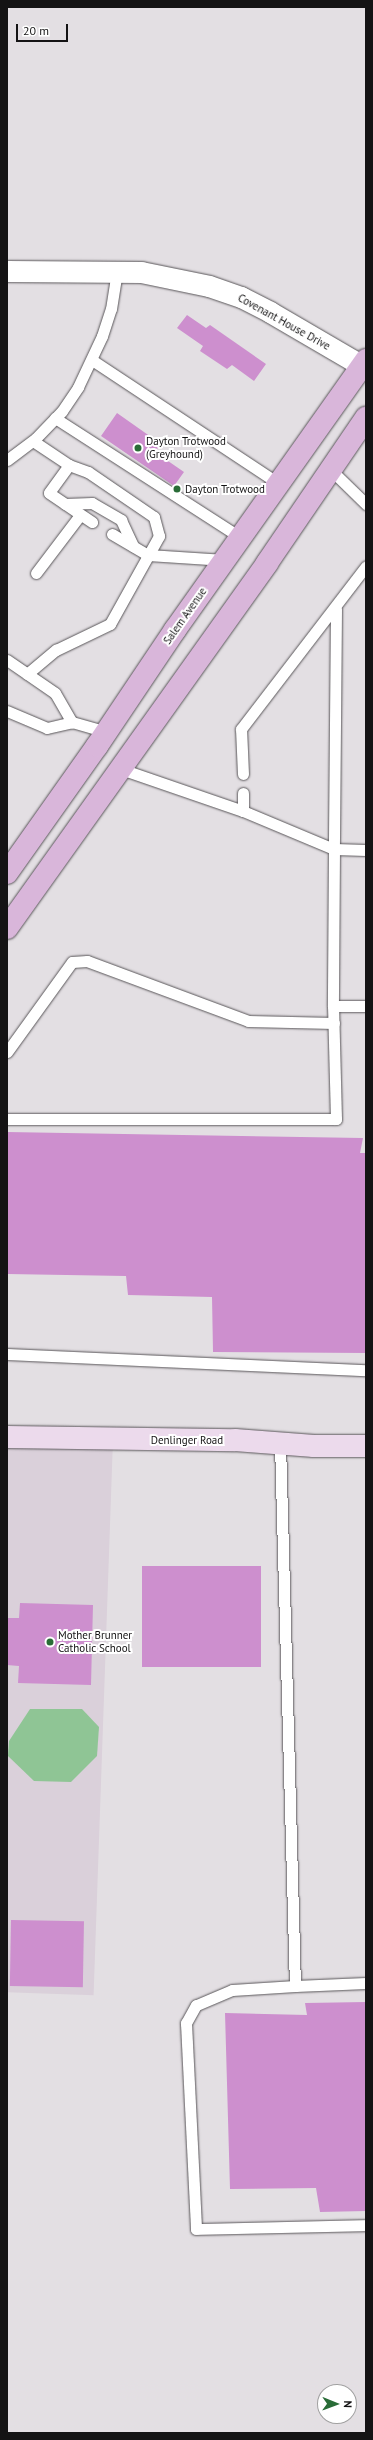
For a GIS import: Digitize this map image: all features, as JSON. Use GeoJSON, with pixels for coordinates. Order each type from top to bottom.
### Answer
{"type":"FeatureCollection","features":[{"type":"Feature","properties":{"kind":"main road","name":"Salem Avenue"},"geometry":{"type":"LineString","coordinates":[[7,873],[225,560],[365,364]]}},
{"type":"Feature","properties":{"kind":"main road"},"geometry":{"type":"LineString","coordinates":[[8,927],[331,470],[366,418]]}},
{"type":"Feature","properties":{"kind":"main road"},"geometry":{"type":"LineString","coordinates":[[8,927],[28,860],[88,772],[106,732]]}},
{"type":"Feature","properties":{"kind":"street","name":"Covenant House Drive"},"geometry":{"type":"LineString","coordinates":[[7,271],[117,271],[175,277],[242,297],[365,364]]}},
{"type":"Feature","properties":{"kind":"street","name":"Denlinger Road"},"geometry":{"type":"LineString","coordinates":[[7,1437],[235,1440],[366,1446]]}},
{"type":"Feature","properties":{"kind":"lane"},"geometry":{"type":"LineString","coordinates":[[7,460],[33,441],[55,418],[78,387],[92,360],[111,309],[117,271]]}},
{"type":"Feature","properties":{"kind":"lane"},"geometry":{"type":"LineString","coordinates":[[92,360],[279,484]]}},
{"type":"Feature","properties":{"kind":"lane"},"geometry":{"type":"LineString","coordinates":[[55,418],[241,538]]}},
{"type":"Feature","properties":{"kind":"lane"},"geometry":{"type":"LineString","coordinates":[[27,674],[56,650],[110,624],[159,536],[154,517],[88,472],[69,465],[33,441]]}},
{"type":"Feature","properties":{"kind":"lane"},"geometry":{"type":"LineString","coordinates":[[69,465],[49,494],[92,522]]}},
{"type":"Feature","properties":{"kind":"lane"},"geometry":{"type":"LineString","coordinates":[[331,470],[366,504]]}},
{"type":"Feature","properties":{"kind":"lane"},"geometry":{"type":"LineString","coordinates":[[65,504],[92,503],[121,520],[132,546]]}},
{"type":"Feature","properties":{"kind":"lane"},"geometry":{"type":"LineString","coordinates":[[36,573],[80,515]]}},
{"type":"Feature","properties":{"kind":"lane"},"geometry":{"type":"LineString","coordinates":[[112,534],[148,555],[225,560]]}},
{"type":"Feature","properties":{"kind":"lane"},"geometry":{"type":"LineString","coordinates":[[243,774],[242,729],[336,609],[366,566]]}},
{"type":"Feature","properties":{"kind":"lane"},"geometry":{"type":"LineString","coordinates":[[7,1119],[336,1119],[333,1006],[336,609]]}},
{"type":"Feature","properties":{"kind":"lane"},"geometry":{"type":"LineString","coordinates":[[7,660],[55,693],[72,722]]}},
{"type":"Feature","properties":{"kind":"lane"},"geometry":{"type":"LineString","coordinates":[[7,711],[47,728],[72,722],[106,732]]}},
{"type":"Feature","properties":{"kind":"lane"},"geometry":{"type":"LineString","coordinates":[[120,769],[243,811],[334,849],[366,850]]}},
{"type":"Feature","properties":{"kind":"lane"},"geometry":{"type":"LineString","coordinates":[[243,793],[243,811]]}},
{"type":"Feature","properties":{"kind":"lane"},"geometry":{"type":"LineString","coordinates":[[7,1052],[72,962],[87,961],[248,1021],[334,1023]]}},
{"type":"Feature","properties":{"kind":"lane"},"geometry":{"type":"LineString","coordinates":[[333,1006],[366,1006]]}},
{"type":"Feature","properties":{"kind":"lane"},"geometry":{"type":"LineString","coordinates":[[7,1354],[366,1370]]}},
{"type":"Feature","properties":{"kind":"lane"},"geometry":{"type":"LineString","coordinates":[[280,1443],[295,1986]]}},
{"type":"Feature","properties":{"kind":"lane"},"geometry":{"type":"LineString","coordinates":[[366,1983],[232,1990],[196,2005],[186,2023],[196,2229],[366,2225]]}},
{"type":"Feature","properties":{"kind":"shaded area"},"geometry":{"type":"Polygon","coordinates":[[[7,1437],[113,1441],[94,1995],[7,1992],[7,1437]]]}},
{"type":"Feature","properties":{"kind":"green space"},"geometry":{"type":"Polygon","coordinates":[[[30,1709],[82,1709],[99,1727],[97,1756],[71,1782],[34,1781],[8,1756],[9,1741],[30,1709]]]}},
{"type":"Feature","properties":{"kind":"building"},"geometry":{"type":"Polygon","coordinates":[[[187,315],[206,328],[210,325],[266,364],[254,381],[232,365],[227,369],[200,351],[203,346],[177,328],[187,315]]]}},
{"type":"Feature","properties":{"kind":"building","name":"Dayton Trotwood (Greyhound)"},"geometry":{"type":"Polygon","coordinates":[[[117,413],[161,444],[155,452],[184,472],[174,486],[101,436],[117,413]]]}},
{"type":"Feature","properties":{"kind":"building"},"geometry":{"type":"Polygon","coordinates":[[[7,1132],[363,1138],[360,1153],[366,1153],[366,1353],[213,1352],[212,1297],[128,1295],[126,1276],[7,1274],[7,1132]]]}},
{"type":"Feature","properties":{"kind":"building"},"geometry":{"type":"Polygon","coordinates":[[[142,1566],[261,1566],[261,1667],[142,1667],[142,1566]]]}},
{"type":"Feature","properties":{"kind":"building","name":"Mother Brunner Catholic School"},"geometry":{"type":"Polygon","coordinates":[[[20,1603],[93,1605],[91,1685],[18,1683],[19,1666],[7,1665],[7,1618],[19,1618],[20,1603]]]}},
{"type":"Feature","properties":{"kind":"building"},"geometry":{"type":"Polygon","coordinates":[[[11,1920],[84,1921],[83,1987],[10,1986],[11,1920]]]}},
{"type":"Feature","properties":{"kind":"building"},"geometry":{"type":"Polygon","coordinates":[[[366,2002],[366,2211],[320,2212],[316,2188],[230,2189],[225,2013],[307,2015],[305,2003],[366,2002]]]}},
{"type":"Feature","properties":{"kind":"place","name":"Dayton Trotwood (Greyhound)"},"geometry":{"type":"Point","coordinates":[138,448]}},
{"type":"Feature","properties":{"kind":"place","name":"Dayton Trotwood"},"geometry":{"type":"Point","coordinates":[177,489]}},
{"type":"Feature","properties":{"kind":"place","name":"Mother Brunner Catholic School"},"geometry":{"type":"Point","coordinates":[50,1642]}}]}
